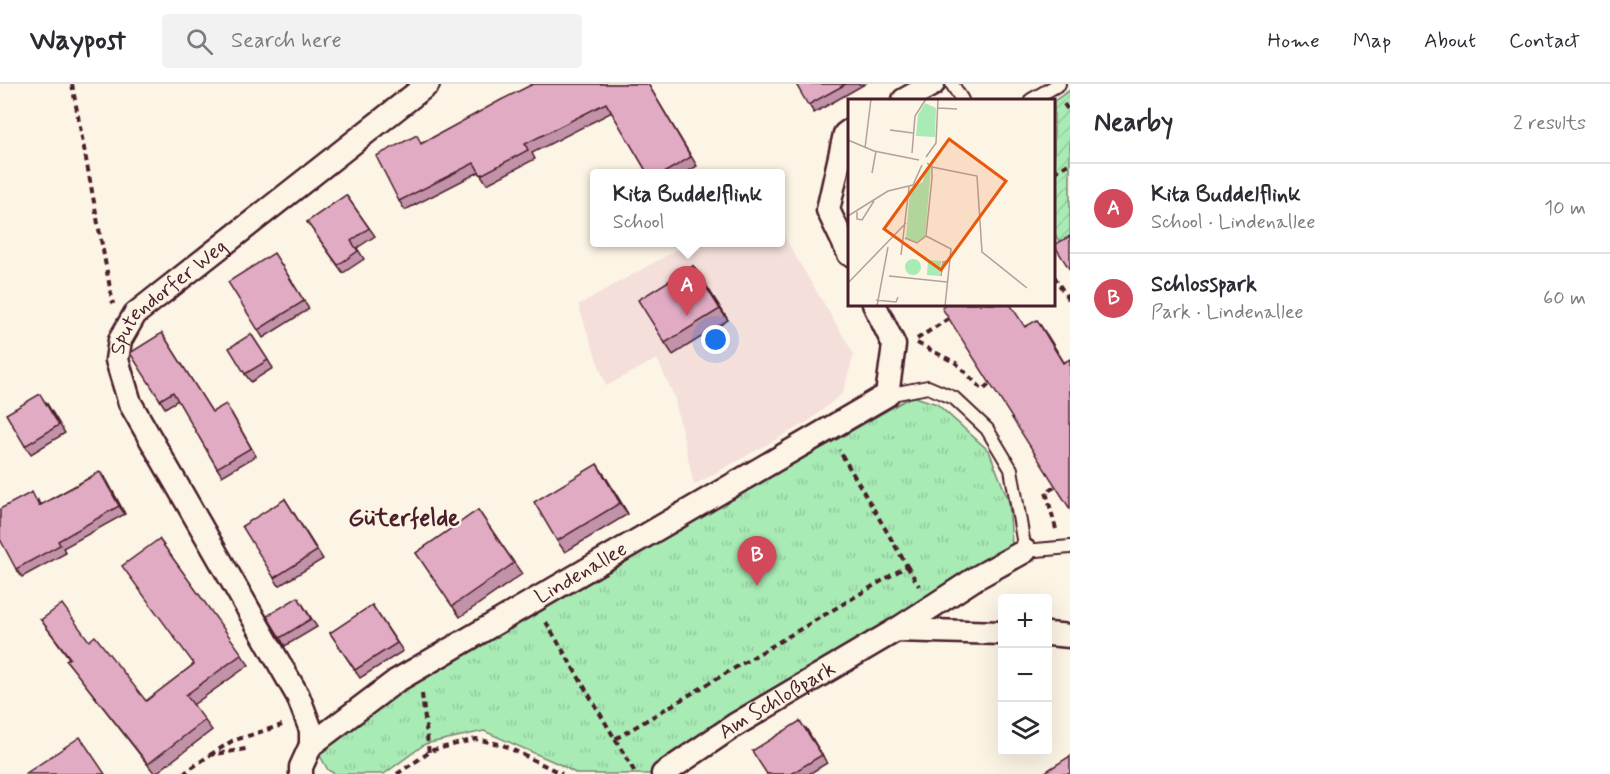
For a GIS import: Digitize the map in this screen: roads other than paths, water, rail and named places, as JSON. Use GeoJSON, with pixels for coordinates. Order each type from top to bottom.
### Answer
{"type":"FeatureCollection","features":[{"type":"Feature","properties":{"kind":"street","name":"Sputendorfer Weg"},"geometry":{"type":"LineString","coordinates":[[311,745],[311,730],[298,696],[130,403],[117,360],[120,340],[135,314],[428,84]]}},
{"type":"Feature","properties":{"kind":"street"},"geometry":{"type":"LineString","coordinates":[[906,99],[933,84]]}},
{"type":"Feature","properties":{"kind":"street"},"geometry":{"type":"LineString","coordinates":[[848,132],[845,134],[828,210],[848,252]]}},
{"type":"Feature","properties":{"kind":"street"},"geometry":{"type":"LineString","coordinates":[[875,306],[894,345],[887,395]]}},
{"type":"Feature","properties":{"kind":"street","name":"Lindenallee"},"geometry":{"type":"LineString","coordinates":[[311,745],[396,681],[887,395]]}},
{"type":"Feature","properties":{"kind":"street","name":"Am Schloßpark"},"geometry":{"type":"LineString","coordinates":[[663,774],[735,725],[896,630],[976,578],[1025,551]]}},
{"type":"Feature","properties":{"kind":"street"},"geometry":{"type":"LineString","coordinates":[[896,630],[998,633]]}},
{"type":"Feature","properties":{"kind":"street"},"geometry":{"type":"LineString","coordinates":[[1052,634],[1070,636]]}},
{"type":"Feature","properties":{"kind":"street"},"geometry":{"type":"LineString","coordinates":[[301,774],[301,767],[311,745]]}},
{"type":"Feature","properties":{"kind":"lane"},"geometry":{"type":"LineString","coordinates":[[951,84],[961,99]]}},
{"type":"Feature","properties":{"kind":"lane"},"geometry":{"type":"LineString","coordinates":[[1034,99],[1059,84]]}},
{"type":"Feature","properties":{"kind":"lane","name":"Lindenallee"},"geometry":{"type":"LineString","coordinates":[[887,395],[928,387],[954,398],[987,429],[1011,469],[1025,551]]}},
{"type":"Feature","properties":{"kind":"lane"},"geometry":{"type":"LineString","coordinates":[[1025,551],[1070,547]]}},
{"type":"Feature","properties":{"kind":"place","name":"Kita Buddelflink"},"geometry":{"type":"Point","coordinates":[687,316]}},
{"type":"Feature","properties":{"kind":"place","name":"Schlosspark"},"geometry":{"type":"Point","coordinates":[757,586]}},
{"type":"Feature","properties":{"kind":"district","name":"Güterfelde"},"geometry":{"type":"Point","coordinates":[404,518]}}]}
